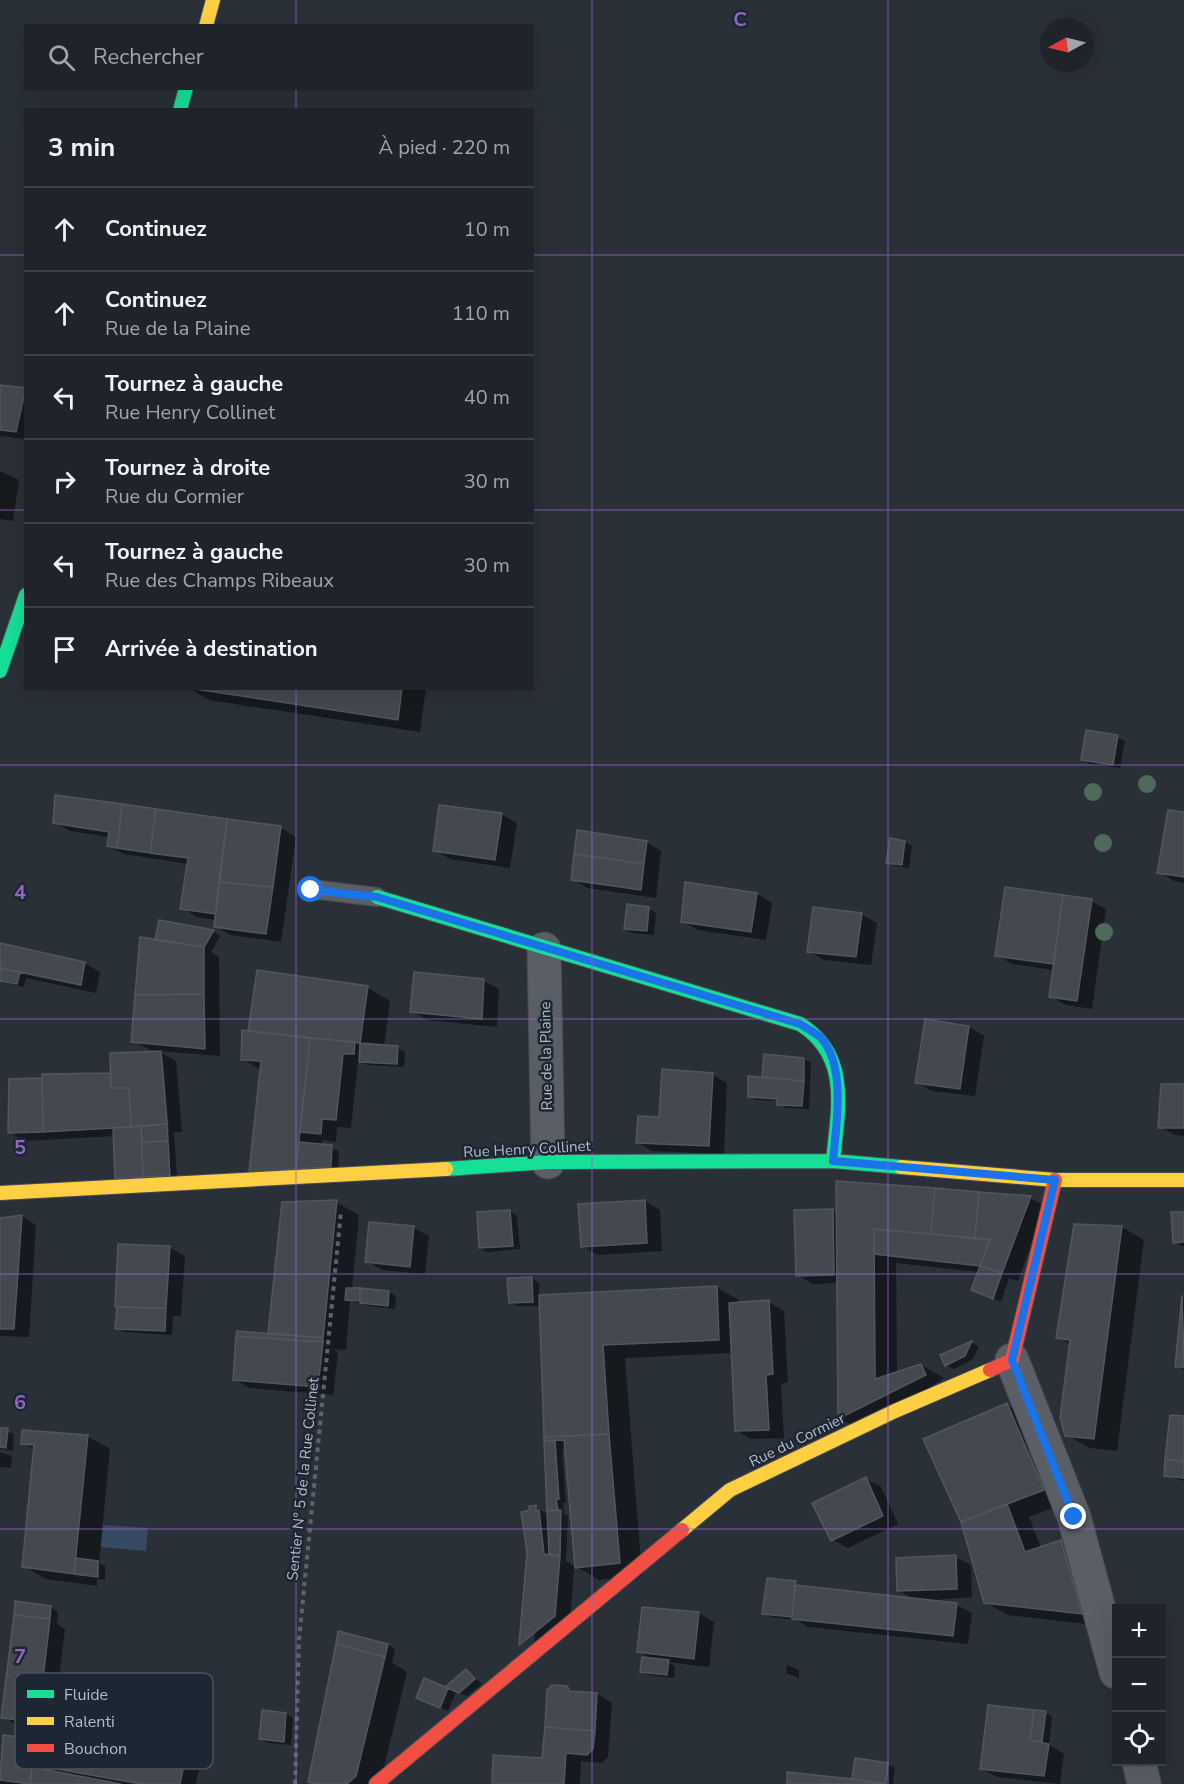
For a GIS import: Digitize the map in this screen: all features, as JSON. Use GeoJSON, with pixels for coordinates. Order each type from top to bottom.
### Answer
{"type":"FeatureCollection","features":[{"type":"Feature","properties":{"kind":"street"},"geometry":{"type":"LineString","coordinates":[[207,24],[213,0]]}},
{"type":"Feature","properties":{"kind":"street"},"geometry":{"type":"LineString","coordinates":[[181,108],[185,90]]}},
{"type":"Feature","properties":{"kind":"street"},"geometry":{"type":"LineString","coordinates":[[0,671],[24,601]]}},
{"type":"Feature","properties":{"kind":"street"},"geometry":{"type":"LineString","coordinates":[[377,897],[800,1024],[820,1037],[833,1059],[838,1100],[833,1161]]}},
{"type":"Feature","properties":{"kind":"street","name":"Rue de la Plaine"},"geometry":{"type":"LineString","coordinates":[[544,949],[548,1162]]}},
{"type":"Feature","properties":{"kind":"street","name":"Rue Henry Collinet"},"geometry":{"type":"LineString","coordinates":[[0,1193],[344,1176],[548,1162],[833,1161],[1055,1180]]}},
{"type":"Feature","properties":{"kind":"street"},"geometry":{"type":"LineString","coordinates":[[1112,1658],[1074,1517],[1012,1360],[1055,1180],[1184,1180]]}},
{"type":"Feature","properties":{"kind":"street","name":"Rue du Cormier"},"geometry":{"type":"LineString","coordinates":[[376,1784],[730,1490],[895,1411],[1012,1360]]}},
{"type":"Feature","properties":{"kind":"street"},"geometry":{"type":"LineString","coordinates":[[1140,1766],[1144,1784]]}},
{"type":"Feature","properties":{"kind":"lane"},"geometry":{"type":"LineString","coordinates":[[311,890],[377,897]]}},
{"type":"Feature","properties":{"kind":"path","name":"Sentier N° 5 de la Rue Collinet"},"geometry":{"type":"LineString","coordinates":[[295,1784],[299,1640],[344,1176]]}},
{"type":"Feature","properties":{"kind":"water"},"geometry":{"type":"Polygon","coordinates":[[[103,1525],[148,1528],[146,1551],[101,1547],[103,1525]]]}},
{"type":"Feature","properties":{"kind":"building"},"geometry":{"type":"Polygon","coordinates":[[[0,385],[24,388],[16,432],[0,430],[0,385]]]}},
{"type":"Feature","properties":{"kind":"building"},"geometry":{"type":"Polygon","coordinates":[[[201,690],[402,690],[398,720],[201,690]]]}},
{"type":"Feature","properties":{"kind":"building"},"geometry":{"type":"Polygon","coordinates":[[[1086,730],[1118,735],[1113,765],[1081,760],[1086,730]]]}},
{"type":"Feature","properties":{"kind":"building"},"geometry":{"type":"Polygon","coordinates":[[[55,795],[122,804],[117,848],[107,846],[109,832],[53,823],[55,795]]]}},
{"type":"Feature","properties":{"kind":"building"},"geometry":{"type":"Polygon","coordinates":[[[122,804],[156,809],[150,853],[117,848],[122,804]]]}},
{"type":"Feature","properties":{"kind":"building"},"geometry":{"type":"Polygon","coordinates":[[[439,805],[502,813],[495,860],[433,851],[439,805]]]}},
{"type":"Feature","properties":{"kind":"building"},"geometry":{"type":"Polygon","coordinates":[[[156,809],[227,819],[216,914],[180,909],[188,858],[150,853],[156,809]]]}},
{"type":"Feature","properties":{"kind":"building"},"geometry":{"type":"Polygon","coordinates":[[[1168,810],[1184,812],[1184,877],[1157,873],[1168,810]]]}},
{"type":"Feature","properties":{"kind":"building"},"geometry":{"type":"Polygon","coordinates":[[[227,819],[281,826],[273,887],[219,882],[227,819]]]}},
{"type":"Feature","properties":{"kind":"building"},"geometry":{"type":"Polygon","coordinates":[[[577,830],[647,841],[644,864],[574,854],[577,830]]]}},
{"type":"Feature","properties":{"kind":"building"},"geometry":{"type":"Polygon","coordinates":[[[890,838],[905,841],[902,865],[886,863],[890,838]]]}},
{"type":"Feature","properties":{"kind":"building"},"geometry":{"type":"Polygon","coordinates":[[[574,854],[644,864],[641,890],[571,880],[574,854]]]}},
{"type":"Feature","properties":{"kind":"building"},"geometry":{"type":"Polygon","coordinates":[[[219,882],[273,887],[266,934],[214,927],[219,882]]]}},
{"type":"Feature","properties":{"kind":"building"},"geometry":{"type":"Polygon","coordinates":[[[685,882],[757,893],[751,932],[681,922],[685,882]]]}},
{"type":"Feature","properties":{"kind":"building"},"geometry":{"type":"Polygon","coordinates":[[[1005,887],[1063,895],[1053,964],[995,956],[1005,887]]]}},
{"type":"Feature","properties":{"kind":"building"},"geometry":{"type":"Polygon","coordinates":[[[1063,895],[1092,899],[1077,1001],[1049,997],[1063,895]]]}},
{"type":"Feature","properties":{"kind":"building"},"geometry":{"type":"Polygon","coordinates":[[[627,904],[649,907],[647,931],[624,929],[627,904]]]}},
{"type":"Feature","properties":{"kind":"building"},"geometry":{"type":"Polygon","coordinates":[[[813,907],[862,913],[856,957],[807,952],[813,907]]]}},
{"type":"Feature","properties":{"kind":"building"},"geometry":{"type":"Polygon","coordinates":[[[159,920],[214,930],[204,947],[155,940],[159,920]]]}},
{"type":"Feature","properties":{"kind":"building"},"geometry":{"type":"Polygon","coordinates":[[[140,937],[204,947],[204,994],[135,995],[140,937]]]}},
{"type":"Feature","properties":{"kind":"building"},"geometry":{"type":"Polygon","coordinates":[[[0,943],[85,962],[81,985],[0,968],[0,943]]]}},
{"type":"Feature","properties":{"kind":"building"},"geometry":{"type":"Polygon","coordinates":[[[0,968],[20,972],[17,984],[0,981],[0,968]]]}},
{"type":"Feature","properties":{"kind":"building"},"geometry":{"type":"Polygon","coordinates":[[[257,970],[368,986],[360,1043],[248,1031],[257,970]]]}},
{"type":"Feature","properties":{"kind":"building"},"geometry":{"type":"Polygon","coordinates":[[[414,972],[484,979],[482,1019],[410,1012],[414,972]]]}},
{"type":"Feature","properties":{"kind":"building"},"geometry":{"type":"Polygon","coordinates":[[[204,994],[205,1049],[131,1042],[135,995],[204,994]]]}},
{"type":"Feature","properties":{"kind":"building"},"geometry":{"type":"Polygon","coordinates":[[[925,1019],[969,1026],[960,1089],[915,1083],[925,1019]]]}},
{"type":"Feature","properties":{"kind":"building"},"geometry":{"type":"Polygon","coordinates":[[[242,1030],[310,1038],[296,1169],[249,1172],[261,1061],[241,1060],[242,1030]]]}},
{"type":"Feature","properties":{"kind":"building"},"geometry":{"type":"Polygon","coordinates":[[[310,1038],[355,1042],[354,1054],[343,1054],[336,1120],[322,1119],[321,1134],[300,1132],[310,1038]]]}},
{"type":"Feature","properties":{"kind":"building"},"geometry":{"type":"Polygon","coordinates":[[[360,1043],[398,1046],[397,1064],[359,1062],[360,1043]]]}},
{"type":"Feature","properties":{"kind":"building"},"geometry":{"type":"Polygon","coordinates":[[[161,1051],[167,1124],[131,1127],[129,1088],[111,1088],[110,1053],[161,1051]]]}},
{"type":"Feature","properties":{"kind":"building"},"geometry":{"type":"Polygon","coordinates":[[[764,1054],[804,1058],[804,1081],[762,1077],[764,1054]]]}},
{"type":"Feature","properties":{"kind":"building"},"geometry":{"type":"Polygon","coordinates":[[[662,1069],[713,1073],[709,1146],[636,1143],[638,1116],[659,1117],[662,1069]]]}},
{"type":"Feature","properties":{"kind":"building"},"geometry":{"type":"Polygon","coordinates":[[[110,1073],[111,1088],[129,1088],[131,1127],[43,1132],[42,1074],[110,1073]]]}},
{"type":"Feature","properties":{"kind":"building"},"geometry":{"type":"Polygon","coordinates":[[[748,1076],[804,1081],[802,1106],[777,1105],[777,1099],[748,1097],[748,1076]]]}},
{"type":"Feature","properties":{"kind":"building"},"geometry":{"type":"Polygon","coordinates":[[[42,1078],[43,1132],[8,1133],[9,1079],[42,1078]]]}},
{"type":"Feature","properties":{"kind":"building"},"geometry":{"type":"Polygon","coordinates":[[[1161,1084],[1184,1084],[1184,1128],[1158,1128],[1161,1084]]]}},
{"type":"Feature","properties":{"kind":"building"},"geometry":{"type":"Polygon","coordinates":[[[167,1124],[168,1141],[142,1142],[141,1126],[167,1124]]]}},
{"type":"Feature","properties":{"kind":"building"},"geometry":{"type":"Polygon","coordinates":[[[141,1126],[143,1177],[115,1179],[113,1128],[141,1126]]]}},
{"type":"Feature","properties":{"kind":"building"},"geometry":{"type":"Polygon","coordinates":[[[168,1141],[170,1176],[143,1177],[142,1142],[168,1141]]]}},
{"type":"Feature","properties":{"kind":"building"},"geometry":{"type":"Polygon","coordinates":[[[299,1142],[332,1145],[331,1167],[296,1169],[299,1142]]]}},
{"type":"Feature","properties":{"kind":"building"},"geometry":{"type":"Polygon","coordinates":[[[836,1181],[935,1188],[931,1234],[874,1229],[875,1379],[921,1364],[926,1375],[838,1419],[836,1181]]]}},
{"type":"Feature","properties":{"kind":"building"},"geometry":{"type":"Polygon","coordinates":[[[935,1188],[979,1192],[975,1238],[931,1234],[935,1188]]]}},
{"type":"Feature","properties":{"kind":"building"},"geometry":{"type":"Polygon","coordinates":[[[979,1192],[1031,1196],[1002,1273],[980,1266],[990,1240],[975,1238],[979,1192]]]}},
{"type":"Feature","properties":{"kind":"building"},"geometry":{"type":"Polygon","coordinates":[[[337,1200],[323,1338],[268,1333],[282,1202],[337,1200]]]}},
{"type":"Feature","properties":{"kind":"building"},"geometry":{"type":"Polygon","coordinates":[[[645,1200],[647,1243],[581,1247],[578,1204],[645,1200]]]}},
{"type":"Feature","properties":{"kind":"building"},"geometry":{"type":"Polygon","coordinates":[[[833,1209],[834,1275],[796,1276],[794,1210],[833,1209]]]}},
{"type":"Feature","properties":{"kind":"building"},"geometry":{"type":"Polygon","coordinates":[[[510,1210],[513,1246],[479,1248],[477,1212],[510,1210]]]}},
{"type":"Feature","properties":{"kind":"building"},"geometry":{"type":"Polygon","coordinates":[[[1171,1212],[1184,1212],[1184,1242],[1173,1243],[1171,1212]]]}},
{"type":"Feature","properties":{"kind":"building"},"geometry":{"type":"Polygon","coordinates":[[[22,1215],[14,1329],[0,1329],[0,1218],[22,1215]]]}},
{"type":"Feature","properties":{"kind":"building"},"geometry":{"type":"Polygon","coordinates":[[[369,1222],[414,1226],[410,1267],[365,1262],[369,1222]]]}},
{"type":"Feature","properties":{"kind":"building"},"geometry":{"type":"Polygon","coordinates":[[[1074,1224],[1122,1226],[1094,1439],[1065,1436],[1060,1418],[1070,1340],[1056,1338],[1074,1224]]]}},
{"type":"Feature","properties":{"kind":"building"},"geometry":{"type":"Polygon","coordinates":[[[874,1229],[990,1240],[980,1266],[874,1254],[874,1229]]]}},
{"type":"Feature","properties":{"kind":"building"},"geometry":{"type":"Polygon","coordinates":[[[118,1244],[170,1246],[166,1308],[115,1307],[118,1244]]]}},
{"type":"Feature","properties":{"kind":"building"},"geometry":{"type":"Polygon","coordinates":[[[980,1266],[1002,1273],[993,1299],[971,1290],[980,1266]]]}},
{"type":"Feature","properties":{"kind":"building"},"geometry":{"type":"Polygon","coordinates":[[[532,1277],[533,1302],[509,1303],[507,1278],[532,1277]]]}},
{"type":"Feature","properties":{"kind":"building"},"geometry":{"type":"Polygon","coordinates":[[[717,1286],[719,1340],[603,1345],[609,1434],[544,1437],[539,1295],[717,1286]]]}},
{"type":"Feature","properties":{"kind":"building"},"geometry":{"type":"Polygon","coordinates":[[[346,1288],[360,1288],[360,1301],[345,1300],[346,1288]]]}},
{"type":"Feature","properties":{"kind":"building"},"geometry":{"type":"Polygon","coordinates":[[[360,1288],[389,1291],[388,1306],[360,1303],[360,1288]]]}},
{"type":"Feature","properties":{"kind":"building"},"geometry":{"type":"Polygon","coordinates":[[[1182,1295],[1184,1367],[1175,1367],[1182,1295]]]}},
{"type":"Feature","properties":{"kind":"building"},"geometry":{"type":"Polygon","coordinates":[[[769,1300],[773,1374],[766,1375],[769,1430],[735,1431],[729,1303],[769,1300]]]}},
{"type":"Feature","properties":{"kind":"building"},"geometry":{"type":"Polygon","coordinates":[[[117,1307],[166,1308],[165,1331],[115,1329],[117,1307]]]}},
{"type":"Feature","properties":{"kind":"building"},"geometry":{"type":"Polygon","coordinates":[[[237,1331],[323,1338],[323,1342],[236,1336],[237,1331]]]}},
{"type":"Feature","properties":{"kind":"building"},"geometry":{"type":"Polygon","coordinates":[[[236,1336],[323,1342],[318,1387],[233,1380],[236,1336]]]}},
{"type":"Feature","properties":{"kind":"building"},"geometry":{"type":"Polygon","coordinates":[[[972,1341],[965,1356],[945,1366],[940,1355],[972,1341]]]}},
{"type":"Feature","properties":{"kind":"building"},"geometry":{"type":"Polygon","coordinates":[[[1007,1403],[1044,1490],[961,1522],[923,1439],[1007,1403]]]}},
{"type":"Feature","properties":{"kind":"building"},"geometry":{"type":"Polygon","coordinates":[[[1170,1415],[1184,1416],[1184,1462],[1165,1459],[1170,1415]]]}},
{"type":"Feature","properties":{"kind":"building"},"geometry":{"type":"Polygon","coordinates":[[[0,1428],[8,1428],[6,1448],[0,1447],[0,1428]]]}},
{"type":"Feature","properties":{"kind":"building"},"geometry":{"type":"Polygon","coordinates":[[[22,1430],[88,1435],[74,1574],[22,1567],[34,1445],[21,1444],[22,1430]]]}},
{"type":"Feature","properties":{"kind":"building"},"geometry":{"type":"Polygon","coordinates":[[[609,1434],[620,1563],[575,1568],[564,1440],[544,1441],[544,1437],[609,1434]]]}},
{"type":"Feature","properties":{"kind":"building"},"geometry":{"type":"Polygon","coordinates":[[[544,1441],[555,1441],[558,1510],[547,1511],[544,1441]]]}},
{"type":"Feature","properties":{"kind":"building"},"geometry":{"type":"Polygon","coordinates":[[[1165,1459],[1184,1462],[1184,1478],[1164,1476],[1165,1459]]]}},
{"type":"Feature","properties":{"kind":"building"},"geometry":{"type":"Polygon","coordinates":[[[866,1477],[883,1516],[831,1541],[812,1503],[866,1477]]]}},
{"type":"Feature","properties":{"kind":"building"},"geometry":{"type":"Polygon","coordinates":[[[1007,1504],[1025,1552],[1061,1540],[1082,1614],[984,1603],[961,1522],[1007,1504]]]}},
{"type":"Feature","properties":{"kind":"building"},"geometry":{"type":"Polygon","coordinates":[[[536,1505],[536,1511],[539,1510],[544,1554],[560,1556],[555,1616],[519,1645],[527,1552],[521,1512],[530,1510],[529,1506],[536,1505]]]}},
{"type":"Feature","properties":{"kind":"building"},"geometry":{"type":"Polygon","coordinates":[[[561,1510],[560,1556],[549,1554],[547,1511],[561,1510]]]}},
{"type":"Feature","properties":{"kind":"building"},"geometry":{"type":"Polygon","coordinates":[[[956,1555],[957,1589],[897,1591],[896,1558],[956,1555]]]}},
{"type":"Feature","properties":{"kind":"building"},"geometry":{"type":"Polygon","coordinates":[[[76,1558],[98,1561],[98,1577],[74,1574],[76,1558]]]}},
{"type":"Feature","properties":{"kind":"building"},"geometry":{"type":"Polygon","coordinates":[[[767,1578],[796,1581],[792,1617],[762,1614],[767,1578]]]}},
{"type":"Feature","properties":{"kind":"building"},"geometry":{"type":"Polygon","coordinates":[[[795,1585],[957,1603],[953,1636],[792,1619],[795,1585]]]}},
{"type":"Feature","properties":{"kind":"building"},"geometry":{"type":"Polygon","coordinates":[[[15,1601],[51,1606],[50,1619],[14,1615],[15,1601]]]}},
{"type":"Feature","properties":{"kind":"building"},"geometry":{"type":"Polygon","coordinates":[[[642,1607],[699,1612],[694,1659],[637,1652],[642,1607]]]}},
{"type":"Feature","properties":{"kind":"building"},"geometry":{"type":"Polygon","coordinates":[[[14,1615],[50,1619],[44,1673],[15,1673],[15,1720],[1,1718],[14,1615]]]}},
{"type":"Feature","properties":{"kind":"building"},"geometry":{"type":"Polygon","coordinates":[[[338,1631],[388,1644],[385,1657],[336,1644],[338,1631]]]}},
{"type":"Feature","properties":{"kind":"building"},"geometry":{"type":"Polygon","coordinates":[[[336,1644],[385,1657],[356,1776],[347,1784],[316,1784],[308,1782],[336,1644]]]}},
{"type":"Feature","properties":{"kind":"building"},"geometry":{"type":"Polygon","coordinates":[[[642,1657],[669,1660],[667,1675],[640,1672],[642,1657]]]}},
{"type":"Feature","properties":{"kind":"building"},"geometry":{"type":"Polygon","coordinates":[[[466,1669],[475,1679],[459,1693],[445,1687],[466,1669]]]}},
{"type":"Feature","properties":{"kind":"building"},"geometry":{"type":"Polygon","coordinates":[[[424,1678],[448,1688],[440,1708],[416,1698],[424,1678]]]}},
{"type":"Feature","properties":{"kind":"building"},"geometry":{"type":"Polygon","coordinates":[[[552,1685],[567,1686],[570,1691],[597,1693],[595,1731],[545,1727],[547,1690],[552,1685]]]}},
{"type":"Feature","properties":{"kind":"building"},"geometry":{"type":"Polygon","coordinates":[[[988,1705],[1034,1710],[1030,1740],[1049,1744],[1044,1776],[980,1769],[988,1705]]]}},
{"type":"Feature","properties":{"kind":"building"},"geometry":{"type":"Polygon","coordinates":[[[262,1710],[286,1713],[284,1742],[259,1739],[262,1710]]]}},
{"type":"Feature","properties":{"kind":"building"},"geometry":{"type":"Polygon","coordinates":[[[1034,1710],[1046,1711],[1042,1742],[1030,1740],[1034,1710]]]}},
{"type":"Feature","properties":{"kind":"building"},"geometry":{"type":"Polygon","coordinates":[[[545,1727],[595,1731],[593,1749],[587,1755],[566,1753],[564,1784],[492,1784],[493,1755],[542,1758],[545,1727]]]}},
{"type":"Feature","properties":{"kind":"building"},"geometry":{"type":"Polygon","coordinates":[[[3,1735],[15,1736],[15,1769],[32,1769],[30,1784],[0,1780],[3,1735]]]}},
{"type":"Feature","properties":{"kind":"building"},"geometry":{"type":"Polygon","coordinates":[[[855,1758],[888,1763],[886,1784],[852,1779],[855,1758]]]}},
{"type":"Feature","properties":{"kind":"building"},"geometry":{"type":"Polygon","coordinates":[[[32,1769],[42,1769],[121,1784],[30,1784],[32,1769]]]}},
{"type":"Feature","properties":{"kind":"building"},"geometry":{"type":"Polygon","coordinates":[[[57,1769],[183,1769],[180,1784],[141,1784],[57,1769]]]}},
{"type":"Feature","properties":{"kind":"building"},"geometry":{"type":"Polygon","coordinates":[[[787,1772],[852,1779],[886,1784],[787,1784],[787,1772]]]}},
{"type":"Feature","properties":{"kind":"traffic: fast"},"geometry":{"type":"LineString","coordinates":[[181,108],[185,90]]}},
{"type":"Feature","properties":{"kind":"traffic: fast"},"geometry":{"type":"LineString","coordinates":[[0,671],[24,601]]}},
{"type":"Feature","properties":{"kind":"traffic: fast"},"geometry":{"type":"LineString","coordinates":[[377,897],[800,1024],[816,1037],[827,1052],[834,1068],[838,1085],[838,1103],[833,1161]]}},
{"type":"Feature","properties":{"kind":"traffic: fast"},"geometry":{"type":"LineString","coordinates":[[446,1169],[548,1162],[833,1161],[901,1167]]}},
{"type":"Feature","properties":{"kind":"traffic: slow"},"geometry":{"type":"LineString","coordinates":[[207,24],[213,0]]}},
{"type":"Feature","properties":{"kind":"traffic: slow"},"geometry":{"type":"LineString","coordinates":[[901,1167],[1055,1180],[1184,1180]]}},
{"type":"Feature","properties":{"kind":"traffic: slow"},"geometry":{"type":"LineString","coordinates":[[0,1193],[446,1169]]}},
{"type":"Feature","properties":{"kind":"traffic: slow"},"geometry":{"type":"LineString","coordinates":[[682,1530],[730,1490],[895,1411],[990,1370]]}},
{"type":"Feature","properties":{"kind":"traffic: jam"},"geometry":{"type":"LineString","coordinates":[[990,1370],[1012,1360],[1055,1180]]}},
{"type":"Feature","properties":{"kind":"traffic: jam"},"geometry":{"type":"LineString","coordinates":[[376,1784],[682,1530]]}},
{"type":"Feature","properties":{"kind":"route"},"geometry":{"type":"LineString","coordinates":[[311,890],[377,897],[800,1024],[820,1037],[833,1059],[838,1100],[833,1161],[1055,1180],[1012,1360],[1074,1517]]}}]}
